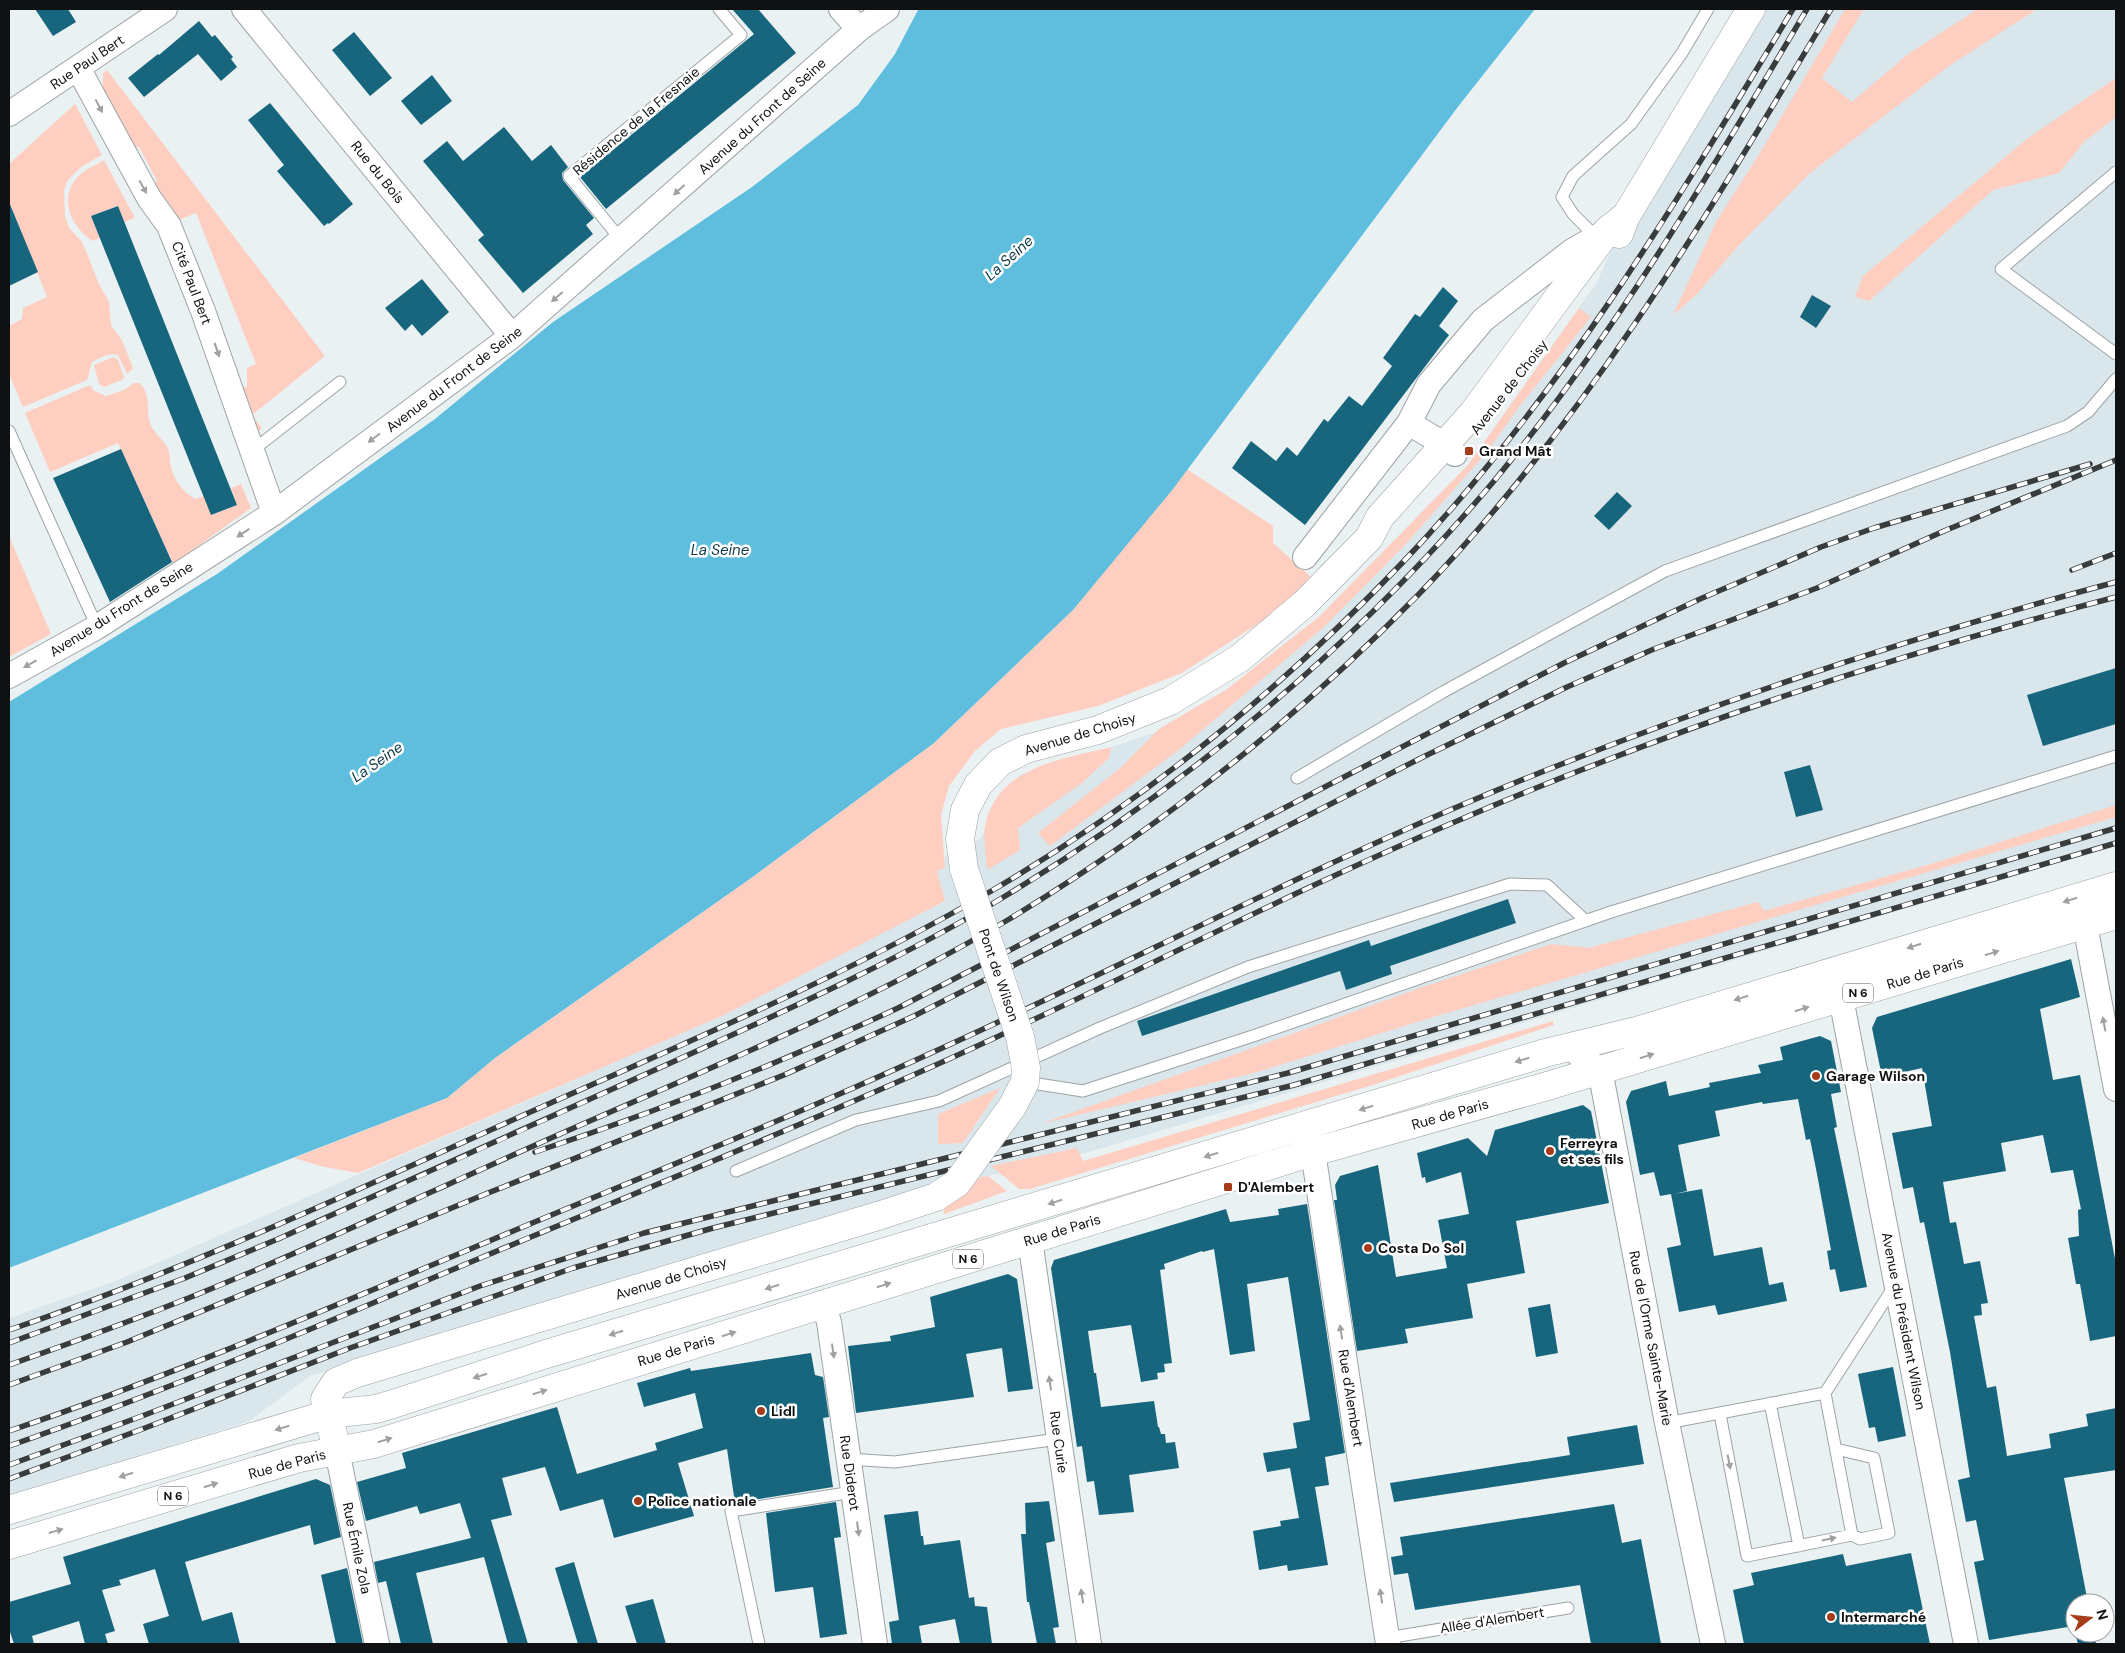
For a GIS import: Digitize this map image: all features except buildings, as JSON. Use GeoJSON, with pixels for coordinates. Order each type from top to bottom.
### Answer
{"type":"FeatureCollection","features":[{"type":"Feature","properties":{"kind":"main road","name":"Avenue de Choisy"},"geometry":{"type":"LineString","coordinates":[[964,869],[960,839],[965,810],[978,785],[1000,762],[1026,749],[1127,720],[1194,688],[1240,658],[1273,632],[1304,604],[1369,538],[1390,526],[1450,450],[1524,369],[1587,285],[1618,238],[1610,228],[1751,9]]}},
{"type":"Feature","properties":{"kind":"main road","name":"Pont de Wilson"},"geometry":{"type":"LineString","coordinates":[[964,869],[1020,1037],[1026,1068],[1025,1082]]}},
{"type":"Feature","properties":{"kind":"main road","name":"Rue de Paris"},"geometry":{"type":"LineString","coordinates":[[9,1510],[329,1414],[376,1409],[393,1404],[543,1355],[1568,1047],[1640,1030],[2116,886]]}},
{"type":"Feature","properties":{"kind":"main road","name":"Rue de Paris"},"geometry":{"type":"LineString","coordinates":[[9,1545],[299,1458],[384,1441],[823,1303],[1314,1152],[1600,1070],[2116,915]]}},
{"type":"Feature","properties":{"kind":"main road","name":"N 6"},"geometry":{"type":"LineString","coordinates":[[1600,1070],[1640,1030]]}},
{"type":"Feature","properties":{"kind":"main road","name":"Avenue de Choisy"},"geometry":{"type":"LineString","coordinates":[[337,1451],[325,1399],[336,1382],[357,1373],[936,1198],[957,1183],[1012,1107],[1025,1082]]}},
{"type":"Feature","properties":{"kind":"street","name":"Rue Paul Bert"},"geometry":{"type":"LineString","coordinates":[[9,114],[165,9]]}},
{"type":"Feature","properties":{"kind":"street","name":"Rue du Bois"},"geometry":{"type":"LineString","coordinates":[[244,9],[512,336]]}},
{"type":"Feature","properties":{"kind":"street"},"geometry":{"type":"LineString","coordinates":[[840,9],[859,29]]}},
{"type":"Feature","properties":{"kind":"street","name":"Avenue du Front de Seine"},"geometry":{"type":"LineString","coordinates":[[9,676],[97,626],[274,513],[512,336],[622,241],[859,29],[886,9]]}},
{"type":"Feature","properties":{"kind":"street","name":"Cité Paul Bert"},"geometry":{"type":"LineString","coordinates":[[78,68],[149,198],[169,226],[204,311],[274,513]]}},
{"type":"Feature","properties":{"kind":"street"},"geometry":{"type":"LineString","coordinates":[[1305,557],[1409,423],[1429,384],[1483,320],[1572,251],[1610,228]]}},
{"type":"Feature","properties":{"kind":"street"},"geometry":{"type":"LineString","coordinates":[[1409,423],[1450,450]]}},
{"type":"Feature","properties":{"kind":"street"},"geometry":{"type":"LineString","coordinates":[[2085,925],[2116,1089]]}},
{"type":"Feature","properties":{"kind":"street","name":"Avenue du Président Wilson"},"geometry":{"type":"LineString","coordinates":[[1841,998],[1966,1644]]}},
{"type":"Feature","properties":{"kind":"street"},"geometry":{"type":"LineString","coordinates":[[1568,1047],[1600,1070]]}},
{"type":"Feature","properties":{"kind":"street","name":"Rue de l'Orme Sainte-Marie"},"geometry":{"type":"LineString","coordinates":[[1600,1070],[1667,1423],[1713,1644]]}},
{"type":"Feature","properties":{"kind":"street","name":"Rue d'Alembert"},"geometry":{"type":"LineString","coordinates":[[1314,1152],[1388,1641]]}},
{"type":"Feature","properties":{"kind":"street","name":"Rue Curie"},"geometry":{"type":"LineString","coordinates":[[1030,1240],[1058,1439],[1090,1644]]}},
{"type":"Feature","properties":{"kind":"street","name":"Rue Diderot"},"geometry":{"type":"LineString","coordinates":[[823,1303],[829,1322],[875,1644]]}},
{"type":"Feature","properties":{"kind":"street","name":"Rue Émile Zola"},"geometry":{"type":"LineString","coordinates":[[337,1451],[377,1644]]}},
{"type":"Feature","properties":{"kind":"lane","name":"Résidence de la Fresnaie"},"geometry":{"type":"LineString","coordinates":[[622,241],[569,176],[741,35],[719,9]]}},
{"type":"Feature","properties":{"kind":"lane"},"geometry":{"type":"LineString","coordinates":[[1610,228],[1573,214],[1562,197],[1573,176],[1631,124],[1682,53],[1708,9]]}},
{"type":"Feature","properties":{"kind":"lane"},"geometry":{"type":"LineString","coordinates":[[2116,172],[2001,269],[2116,354]]}},
{"type":"Feature","properties":{"kind":"lane"},"geometry":{"type":"LineString","coordinates":[[1297,778],[1452,688],[1665,571],[2067,426],[2088,412],[2116,379]]}},
{"type":"Feature","properties":{"kind":"lane"},"geometry":{"type":"LineString","coordinates":[[251,446],[262,443],[340,382]]}},
{"type":"Feature","properties":{"kind":"lane"},"geometry":{"type":"LineString","coordinates":[[9,431],[97,626]]}},
{"type":"Feature","properties":{"kind":"lane"},"geometry":{"type":"LineString","coordinates":[[1025,1082],[1083,1091],[1263,1032],[1586,921],[2116,756]]}},
{"type":"Feature","properties":{"kind":"lane"},"geometry":{"type":"LineString","coordinates":[[736,1171],[856,1120],[939,1101],[1100,1028],[1248,967],[1510,884],[1546,884],[1586,921]]}},
{"type":"Feature","properties":{"kind":"lane"},"geometry":{"type":"LineString","coordinates":[[1852,1535],[1825,1393],[1896,1282]]}},
{"type":"Feature","properties":{"kind":"lane"},"geometry":{"type":"LineString","coordinates":[[1667,1423],[1825,1393]]}},
{"type":"Feature","properties":{"kind":"lane"},"geometry":{"type":"LineString","coordinates":[[1770,1403],[1799,1546]]}},
{"type":"Feature","properties":{"kind":"lane"},"geometry":{"type":"LineString","coordinates":[[1720,1414],[1747,1556],[1852,1535],[1860,1539],[1889,1533],[1874,1458],[1836,1449]]}},
{"type":"Feature","properties":{"kind":"lane"},"geometry":{"type":"LineString","coordinates":[[848,1459],[895,1462],[1058,1439]]}},
{"type":"Feature","properties":{"kind":"lane"},"geometry":{"type":"LineString","coordinates":[[758,1644],[731,1510],[853,1492]]}},
{"type":"Feature","properties":{"kind":"lane","name":"Allée d'Alembert"},"geometry":{"type":"LineString","coordinates":[[1388,1641],[1568,1608]]}},
{"type":"Feature","properties":{"kind":"shaded area"},"geometry":{"type":"Polygon","coordinates":[[[1766,9],[2116,9],[2116,846],[1089,1152],[880,1201],[310,1376],[248,1422],[9,1496],[9,1318],[118,1280],[574,1080],[856,862],[946,776],[937,806],[943,858],[980,839],[1019,775],[1195,719],[1320,616],[1468,465],[1597,282],[1626,216],[1766,9]]]}},
{"type":"Feature","properties":{"kind":"shaded area"},"geometry":{"type":"Polygon","coordinates":[[[1845,9],[1864,9],[1822,78],[1852,102],[1908,54],[1978,9],[2037,9],[1949,66],[1810,173],[1739,245],[1697,294],[1673,315],[1716,222],[1766,143],[1845,9]]]}},
{"type":"Feature","properties":{"kind":"shaded area"},"geometry":{"type":"Polygon","coordinates":[[[107,70],[325,356],[252,415],[262,428],[256,433],[235,388],[247,387],[247,368],[256,364],[196,213],[179,220],[151,188],[157,181],[139,147],[129,147],[103,97],[103,73],[107,70]]]}},
{"type":"Feature","properties":{"kind":"shaded area"},"geometry":{"type":"Polygon","coordinates":[[[2116,78],[2116,117],[2085,141],[2059,173],[1993,190],[1869,301],[1855,297],[1863,276],[2028,138],[2116,78]]]}},
{"type":"Feature","properties":{"kind":"shaded area"},"geometry":{"type":"Polygon","coordinates":[[[75,104],[102,155],[81,167],[67,181],[64,190],[65,216],[69,228],[82,242],[98,282],[109,302],[111,325],[122,340],[133,368],[127,374],[118,355],[111,354],[105,356],[92,362],[87,380],[23,407],[9,374],[9,326],[22,319],[23,308],[47,297],[9,202],[9,164],[75,104]]]}},
{"type":"Feature","properties":{"kind":"shaded area"},"geometry":{"type":"Polygon","coordinates":[[[104,160],[135,218],[124,222],[117,206],[91,216],[100,238],[93,241],[74,222],[68,206],[68,197],[70,188],[75,180],[84,171],[104,160]]]}},
{"type":"Feature","properties":{"kind":"shaded area"},"geometry":{"type":"Polygon","coordinates":[[[1579,308],[1591,317],[1519,407],[1487,452],[1405,545],[1324,627],[1180,749],[1050,846],[1038,833],[1119,769],[1160,728],[1226,690],[1320,616],[1468,465],[1579,308]]]}},
{"type":"Feature","properties":{"kind":"shaded area"},"geometry":{"type":"Polygon","coordinates":[[[113,357],[118,360],[124,377],[122,380],[104,387],[99,384],[94,365],[113,357]]]}},
{"type":"Feature","properties":{"kind":"shaded area"},"geometry":{"type":"Polygon","coordinates":[[[134,383],[140,383],[145,391],[148,400],[150,424],[168,448],[172,472],[184,490],[196,499],[204,496],[212,515],[237,505],[231,488],[241,484],[251,508],[173,564],[118,443],[50,472],[25,413],[90,385],[94,391],[106,396],[124,390],[134,383]]]}},
{"type":"Feature","properties":{"kind":"shaded area"},"geometry":{"type":"Polygon","coordinates":[[[1187,469],[1273,526],[1273,543],[1310,576],[1299,597],[1182,673],[1098,706],[1001,729],[975,751],[949,786],[941,815],[945,868],[937,871],[945,901],[724,1015],[358,1173],[320,1166],[294,1158],[447,1098],[491,1061],[754,876],[934,743],[1073,610],[1187,469]]]}},
{"type":"Feature","properties":{"kind":"shaded area"},"geometry":{"type":"Polygon","coordinates":[[[9,536],[51,634],[9,657],[9,536]]]}},
{"type":"Feature","properties":{"kind":"shaded area"},"geometry":{"type":"Polygon","coordinates":[[[1111,747],[1109,758],[1082,783],[1018,828],[1020,850],[987,870],[984,839],[986,821],[994,802],[1005,788],[1020,776],[1055,761],[1111,747]]]}},
{"type":"Feature","properties":{"kind":"shaded area"},"geometry":{"type":"Polygon","coordinates":[[[2116,805],[2116,817],[1430,1018],[1254,1073],[1040,1124],[1420,988],[1551,944],[1588,948],[1758,902],[1764,911],[1934,863],[2116,805]]]}},
{"type":"Feature","properties":{"kind":"shaded area"},"geometry":{"type":"Polygon","coordinates":[[[1553,1021],[1554,1025],[1379,1083],[1030,1189],[1019,1189],[991,1166],[1077,1148],[1083,1161],[1553,1021]]]}},
{"type":"Feature","properties":{"kind":"shaded area"},"geometry":{"type":"Polygon","coordinates":[[[1000,1088],[963,1143],[938,1144],[938,1114],[1000,1088]]]}},
{"type":"Feature","properties":{"kind":"shaded area"},"geometry":{"type":"Polygon","coordinates":[[[988,1176],[1007,1191],[944,1214],[943,1207],[972,1179],[988,1176]]]}},
{"type":"Feature","properties":{"kind":"water","name":"La Seine"},"geometry":{"type":"Polygon","coordinates":[[[1535,9],[1457,108],[1173,489],[1073,610],[934,743],[754,876],[495,1058],[447,1098],[9,1268],[9,702],[217,574],[435,419],[553,322],[752,187],[858,105],[895,54],[918,10],[1535,9]]]}},
{"type":"Feature","properties":{"kind":"railway"},"geometry":{"type":"LineString","coordinates":[[9,1330],[138,1283],[266,1230],[698,1038],[818,982],[877,953],[993,890],[1049,856],[1157,780],[1210,740],[1310,653],[1404,561],[1461,498],[1515,432],[1614,296],[1705,154],[1793,9]]}},
{"type":"Feature","properties":{"kind":"railway"},"geometry":{"type":"LineString","coordinates":[[9,1343],[185,1278],[278,1239],[666,1065],[878,966],[961,922],[1070,855],[1202,761],[1265,710],[1326,656],[1440,542],[1494,481],[1538,425],[1621,310],[1698,191],[1807,9]]}},
{"type":"Feature","properties":{"kind":"railway"},"geometry":{"type":"LineString","coordinates":[[9,1365],[126,1322],[239,1277],[776,1039],[835,1011],[893,983],[1006,921],[1062,886],[1171,810],[1224,770],[1325,685],[1420,593],[1481,527],[1537,458],[1591,386],[1642,313],[1691,238],[1831,9]]}},
{"type":"Feature","properties":{"kind":"railway"},"geometry":{"type":"LineString","coordinates":[[9,1385],[127,1342],[488,1193],[784,1075],[914,1016],[1423,757],[1567,687],[1654,649],[1817,588],[1944,531],[2116,460]]}},
{"type":"Feature","properties":{"kind":"railway"},"geometry":{"type":"LineString","coordinates":[[535,1152],[718,1086],[898,1008],[1564,663],[1700,599],[1821,547],[1874,528],[2090,464]]}},
{"type":"Feature","properties":{"kind":"railway"},"geometry":{"type":"LineString","coordinates":[[2072,570],[2116,553]]}},
{"type":"Feature","properties":{"kind":"railway"},"geometry":{"type":"LineString","coordinates":[[9,1431],[130,1388],[249,1341],[819,1103],[995,1024],[1390,836],[1538,774],[1619,742],[1783,683],[1949,630],[2116,582]]}},
{"type":"Feature","properties":{"kind":"railway"},"geometry":{"type":"LineString","coordinates":[[9,1446],[132,1401],[254,1352],[821,1115],[995,1038],[1390,850],[1538,787],[1700,725],[1782,697],[1948,644],[2116,597]]}},
{"type":"Feature","properties":{"kind":"railway"},"geometry":{"type":"LineString","coordinates":[[9,1465],[480,1286],[644,1233],[1288,1073],[2116,828]]}},
{"type":"Feature","properties":{"kind":"railway"},"geometry":{"type":"LineString","coordinates":[[9,1479],[350,1348],[573,1268],[713,1228],[1294,1085],[2116,843]]}},
{"type":"Feature","properties":{"kind":"place","name":"Grand Mât"},"geometry":{"type":"Point","coordinates":[1469,451]}},
{"type":"Feature","properties":{"kind":"place","name":"Garage Wilson"},"geometry":{"type":"Point","coordinates":[1816,1076]}},
{"type":"Feature","properties":{"kind":"place","name":"Ferreyra et ses fils"},"geometry":{"type":"Point","coordinates":[1550,1151]}},
{"type":"Feature","properties":{"kind":"place","name":"D'Alembert"},"geometry":{"type":"Point","coordinates":[1228,1187]}},
{"type":"Feature","properties":{"kind":"place","name":"Costa Do Sol"},"geometry":{"type":"Point","coordinates":[1368,1248]}},
{"type":"Feature","properties":{"kind":"place","name":"Lidl"},"geometry":{"type":"Point","coordinates":[761,1411]}},
{"type":"Feature","properties":{"kind":"place","name":"Police nationale"},"geometry":{"type":"Point","coordinates":[638,1501]}},
{"type":"Feature","properties":{"kind":"place","name":"Intermarché"},"geometry":{"type":"Point","coordinates":[1831,1617]}}]}
